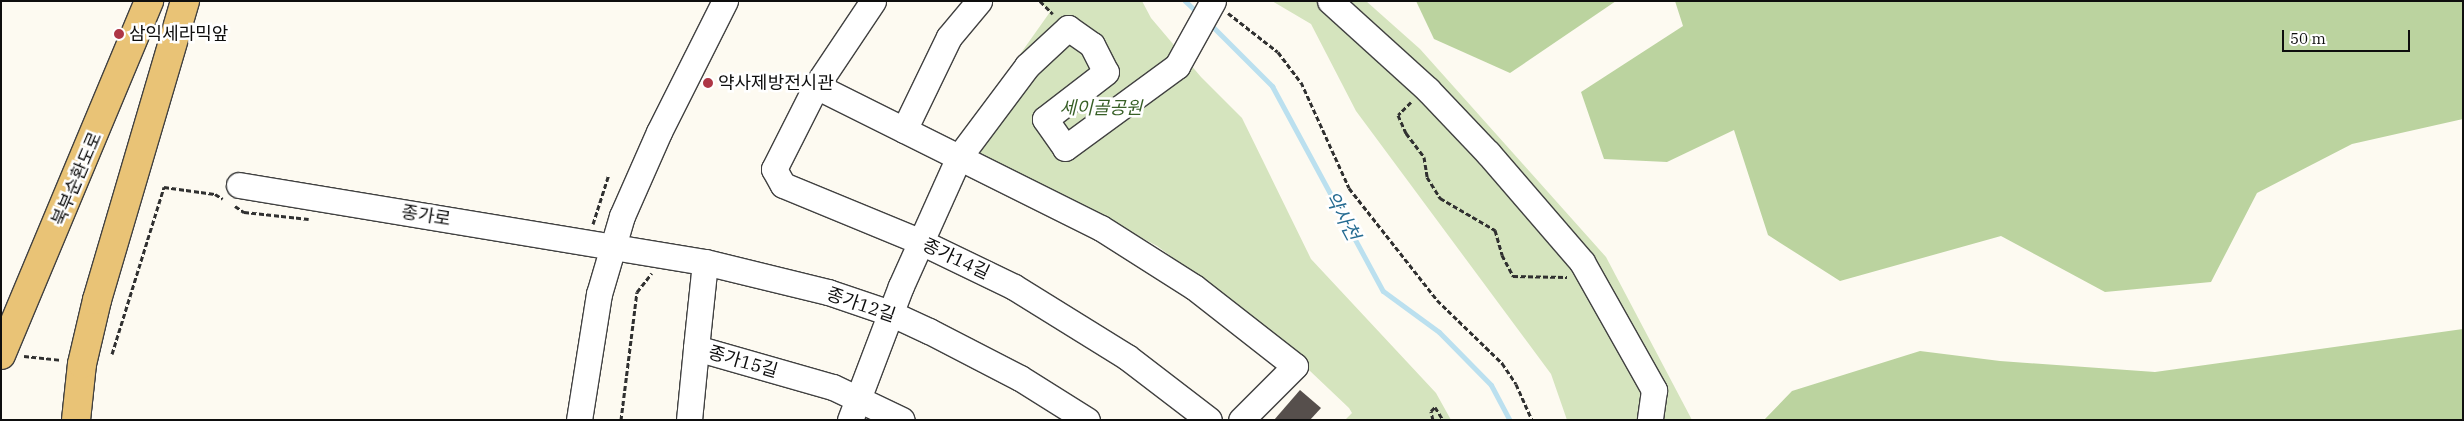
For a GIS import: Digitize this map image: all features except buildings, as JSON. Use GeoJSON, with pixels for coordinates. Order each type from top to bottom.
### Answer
{"type":"FeatureCollection","features":[{"type":"Feature","properties":{"kind":"main road","name":"북부순환도로"},"geometry":{"type":"LineString","coordinates":[[1,307],[144,1]]}},
{"type":"Feature","properties":{"kind":"main road","name":"북부순환도로"},"geometry":{"type":"LineString","coordinates":[[11,355],[149,1]]}},
{"type":"Feature","properties":{"kind":"main road"},"geometry":{"type":"LineString","coordinates":[[76,420],[71,362],[185,1]]}},
{"type":"Feature","properties":{"kind":"main road"},"geometry":{"type":"LineString","coordinates":[[71,362],[90,420]]}},
{"type":"Feature","properties":{"kind":"street"},"geometry":{"type":"LineString","coordinates":[[579,420],[599,294],[622,216],[659,132],[725,1]]}},
{"type":"Feature","properties":{"kind":"street","name":"종가14길"},"geometry":{"type":"LineString","coordinates":[[873,1],[816,86],[774,169],[783,185],[970,264],[1056,310],[1127,357],[1209,420]]}},
{"type":"Feature","properties":{"kind":"street"},"geometry":{"type":"LineString","coordinates":[[904,130],[949,38],[979,1]]}},
{"type":"Feature","properties":{"kind":"street"},"geometry":{"type":"LineString","coordinates":[[1330,1],[1428,90],[1488,153],[1590,276],[1654,390],[1650,420]]}},
{"type":"Feature","properties":{"kind":"street"},"geometry":{"type":"LineString","coordinates":[[854,409],[890,313],[959,157],[1027,66],[1068,28],[1092,45],[1106,72],[1045,119],[1065,148],[1177,66],[1185,50],[1217,4]]}},
{"type":"Feature","properties":{"kind":"street"},"geometry":{"type":"LineString","coordinates":[[816,86],[1101,228],[1194,287],[1295,366],[1241,420]]}},
{"type":"Feature","properties":{"kind":"street","name":"종가로"},"geometry":{"type":"LineString","coordinates":[[239,185],[614,247]]}},
{"type":"Feature","properties":{"kind":"street","name":"종가12길"},"geometry":{"type":"LineString","coordinates":[[614,247],[705,262],[828,292],[890,313],[1020,378],[1087,420]]}},
{"type":"Feature","properties":{"kind":"street"},"geometry":{"type":"LineString","coordinates":[[696,348],[705,262]]}},
{"type":"Feature","properties":{"kind":"street","name":"종가15길"},"geometry":{"type":"LineString","coordinates":[[689,420],[696,348],[854,409],[902,420]]}},
{"type":"Feature","properties":{"kind":"path"},"geometry":{"type":"LineString","coordinates":[[1217,4],[1278,52],[1301,82],[1349,188],[1437,300],[1502,363],[1516,384],[1532,420]]}},
{"type":"Feature","properties":{"kind":"path"},"geometry":{"type":"LineString","coordinates":[[1428,90],[1398,115],[1406,133],[1424,156],[1427,177],[1440,198],[1495,230],[1502,255],[1513,276],[1540,279],[1590,276]]}},
{"type":"Feature","properties":{"kind":"path"},"geometry":{"type":"LineString","coordinates":[[588,242],[610,174]]}},
{"type":"Feature","properties":{"kind":"path"},"geometry":{"type":"LineString","coordinates":[[112,354],[164,187],[215,194],[244,212],[311,220]]}},
{"type":"Feature","properties":{"kind":"path"},"geometry":{"type":"LineString","coordinates":[[621,420],[637,292],[652,272],[661,273]]}},
{"type":"Feature","properties":{"kind":"path"},"geometry":{"type":"LineString","coordinates":[[11,355],[71,362]]}},
{"type":"Feature","properties":{"kind":"path"},"geometry":{"type":"LineString","coordinates":[[1433,420],[1430,411],[1435,407],[1443,420]]}},
{"type":"Feature","properties":{"kind":"green space","name":"세이골공원"},"geometry":{"type":"Polygon","coordinates":[[[1039,1],[1142,1],[1151,18],[1201,77],[1242,118],[1311,259],[1436,393],[1451,420],[1345,420],[1352,413],[1349,408],[1253,317],[1157,246],[1037,182],[956,145],[1050,12],[1039,1]]]}},
{"type":"Feature","properties":{"kind":"green space"},"geometry":{"type":"Polygon","coordinates":[[[1272,1],[1366,1],[1420,49],[1606,257],[1692,420],[1567,420],[1551,374],[1356,111],[1311,24],[1272,1]]]}},
{"type":"Feature","properties":{"kind":"green space"},"geometry":{"type":"Polygon","coordinates":[[[1416,1],[1616,1],[1510,73],[1434,39],[1416,1]]]}},
{"type":"Feature","properties":{"kind":"green space"},"geometry":{"type":"Polygon","coordinates":[[[1675,1],[2463,1],[2463,119],[2352,144],[2257,193],[2211,282],[2105,292],[2001,236],[1840,281],[1768,235],[1734,130],[1667,162],[1604,159],[1581,92],[1683,26],[1675,1]]]}},
{"type":"Feature","properties":{"kind":"green space"},"geometry":{"type":"Polygon","coordinates":[[[2463,329],[2463,420],[1764,420],[1792,391],[1920,351],[2000,361],[2155,372],[2463,329]]]}},
{"type":"Feature","properties":{"kind":"waterway","name":"약사천"},"geometry":{"type":"LineString","coordinates":[[1185,1],[1198,13]]}},
{"type":"Feature","properties":{"kind":"waterway","name":"약사천"},"geometry":{"type":"LineString","coordinates":[[1208,22],[1272,86],[1383,291],[1439,332],[1491,385],[1510,420]]}},
{"type":"Feature","properties":{"kind":"place","name":"삼익세라믹앞"},"geometry":{"type":"Point","coordinates":[119,34]}},
{"type":"Feature","properties":{"kind":"place","name":"약사제방전시관"},"geometry":{"type":"Point","coordinates":[708,83]}}]}
